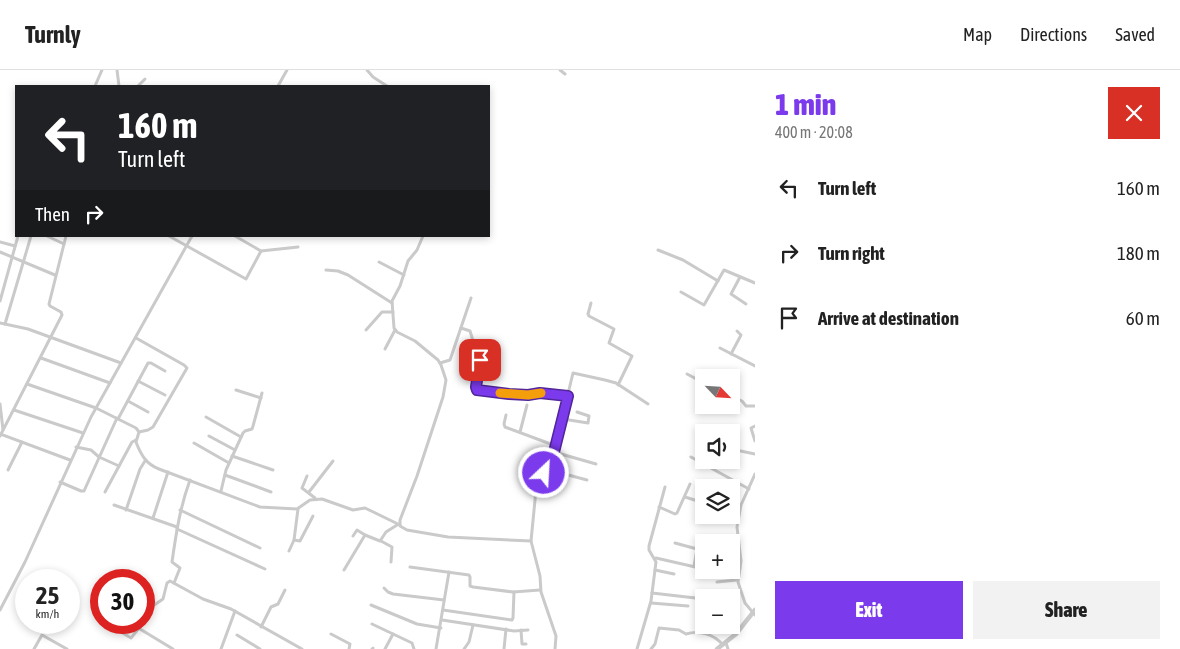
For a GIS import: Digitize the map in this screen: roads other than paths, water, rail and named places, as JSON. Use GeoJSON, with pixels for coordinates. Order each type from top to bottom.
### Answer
{"type":"FeatureCollection","features":[{"type":"Feature","properties":{"kind":"street"},"geometry":{"type":"LineString","coordinates":[[94,85],[102,70]]}},
{"type":"Feature","properties":{"kind":"street"},"geometry":{"type":"LineString","coordinates":[[117,70],[119,85]]}},
{"type":"Feature","properties":{"kind":"street"},"geometry":{"type":"LineString","coordinates":[[279,85],[287,70]]}},
{"type":"Feature","properties":{"kind":"street"},"geometry":{"type":"LineString","coordinates":[[367,70],[385,85]]}},
{"type":"Feature","properties":{"kind":"street"},"geometry":{"type":"LineString","coordinates":[[560,70],[565,74]]}},
{"type":"Feature","properties":{"kind":"street"},"geometry":{"type":"LineString","coordinates":[[139,85],[145,79]]}},
{"type":"Feature","properties":{"kind":"street"},"geometry":{"type":"LineString","coordinates":[[0,301],[18,237]]}},
{"type":"Feature","properties":{"kind":"street"},"geometry":{"type":"LineString","coordinates":[[30,237],[2,323],[28,329],[121,362]]}},
{"type":"Feature","properties":{"kind":"street"},"geometry":{"type":"LineString","coordinates":[[49,237],[64,244]]}},
{"type":"Feature","properties":{"kind":"street"},"geometry":{"type":"LineString","coordinates":[[1,434],[62,315],[61,312],[48,304],[66,237]]}},
{"type":"Feature","properties":{"kind":"street"},"geometry":{"type":"LineString","coordinates":[[171,237],[246,279],[261,251]]}},
{"type":"Feature","properties":{"kind":"street"},"geometry":{"type":"LineString","coordinates":[[0,610],[28,555],[83,433],[192,237]]}},
{"type":"Feature","properties":{"kind":"street"},"geometry":{"type":"LineString","coordinates":[[237,237],[261,251],[298,247]]}},
{"type":"Feature","properties":{"kind":"street"},"geometry":{"type":"LineString","coordinates":[[385,349],[395,330],[392,303],[408,261],[417,250],[423,237]]}},
{"type":"Feature","properties":{"kind":"street"},"geometry":{"type":"LineString","coordinates":[[0,242],[15,246]]}},
{"type":"Feature","properties":{"kind":"street"},"geometry":{"type":"LineString","coordinates":[[658,250],[683,260],[718,281]]}},
{"type":"Feature","properties":{"kind":"street"},"geometry":{"type":"LineString","coordinates":[[0,252],[55,275]]}},
{"type":"Feature","properties":{"kind":"street"},"geometry":{"type":"LineString","coordinates":[[379,262],[404,275]]}},
{"type":"Feature","properties":{"kind":"street"},"geometry":{"type":"LineString","coordinates":[[326,270],[338,271],[348,275],[392,303]]}},
{"type":"Feature","properties":{"kind":"street"},"geometry":{"type":"LineString","coordinates":[[681,292],[704,305],[724,270],[755,283]]}},
{"type":"Feature","properties":{"kind":"street"},"geometry":{"type":"LineString","coordinates":[[740,277],[731,294],[746,304]]}},
{"type":"Feature","properties":{"kind":"street"},"geometry":{"type":"LineString","coordinates":[[440,364],[450,360],[471,298]]}},
{"type":"Feature","properties":{"kind":"street"},"geometry":{"type":"LineString","coordinates":[[591,304],[589,316],[614,329],[609,344],[632,356],[618,384]]}},
{"type":"Feature","properties":{"kind":"street"},"geometry":{"type":"LineString","coordinates":[[366,330],[382,312],[393,312]]}},
{"type":"Feature","properties":{"kind":"street"},"geometry":{"type":"LineString","coordinates":[[460,328],[470,331],[474,344],[499,350]]}},
{"type":"Feature","properties":{"kind":"street"},"geometry":{"type":"LineString","coordinates":[[381,541],[386,532],[398,525],[417,476],[445,392],[446,380],[440,364],[415,341],[395,330]]}},
{"type":"Feature","properties":{"kind":"street"},"geometry":{"type":"LineString","coordinates":[[731,354],[741,335],[737,331]]}},
{"type":"Feature","properties":{"kind":"street"},"geometry":{"type":"LineString","coordinates":[[136,338],[184,365],[186,368],[153,427],[139,432]]}},
{"type":"Feature","properties":{"kind":"street"},"geometry":{"type":"LineString","coordinates":[[720,348],[755,366]]}},
{"type":"Feature","properties":{"kind":"street"},"geometry":{"type":"LineString","coordinates":[[41,358],[110,383]]}},
{"type":"Feature","properties":{"kind":"street"},"geometry":{"type":"LineString","coordinates":[[480,360],[477,390],[509,394],[528,395],[540,393],[568,396]]}},
{"type":"Feature","properties":{"kind":"street"},"geometry":{"type":"LineString","coordinates":[[60,482],[82,492],[118,418],[148,363],[165,371]]}},
{"type":"Feature","properties":{"kind":"street"},"geometry":{"type":"LineString","coordinates":[[555,649],[555,634],[540,590],[540,576],[531,541],[536,490],[556,446],[574,373],[618,384],[648,404]]}},
{"type":"Feature","properties":{"kind":"street"},"geometry":{"type":"LineString","coordinates":[[687,374],[695,378]]}},
{"type":"Feature","properties":{"kind":"street"},"geometry":{"type":"LineString","coordinates":[[138,381],[165,396]]}},
{"type":"Feature","properties":{"kind":"street"},"geometry":{"type":"LineString","coordinates":[[27,384],[96,408],[136,428],[139,432]]}},
{"type":"Feature","properties":{"kind":"street"},"geometry":{"type":"LineString","coordinates":[[236,390],[261,398]]}},
{"type":"Feature","properties":{"kind":"street"},"geometry":{"type":"LineString","coordinates":[[221,491],[229,463],[241,437],[245,431],[252,428],[262,393]]}},
{"type":"Feature","properties":{"kind":"street"},"geometry":{"type":"LineString","coordinates":[[740,400],[746,406],[755,406]]}},
{"type":"Feature","properties":{"kind":"street"},"geometry":{"type":"LineString","coordinates":[[128,401],[148,412]]}},
{"type":"Feature","properties":{"kind":"street"},"geometry":{"type":"LineString","coordinates":[[0,404],[1,434]]}},
{"type":"Feature","properties":{"kind":"street"},"geometry":{"type":"LineString","coordinates":[[520,432],[527,405]]}},
{"type":"Feature","properties":{"kind":"street"},"geometry":{"type":"LineString","coordinates":[[14,410],[83,433]]}},
{"type":"Feature","properties":{"kind":"street"},"geometry":{"type":"LineString","coordinates":[[563,419],[588,424],[589,416],[577,412]]}},
{"type":"Feature","properties":{"kind":"street"},"geometry":{"type":"LineString","coordinates":[[506,415],[504,426],[556,446]]}},
{"type":"Feature","properties":{"kind":"street"},"geometry":{"type":"LineString","coordinates":[[206,417],[241,437]]}},
{"type":"Feature","properties":{"kind":"street"},"geometry":{"type":"LineString","coordinates":[[755,426],[751,428],[755,441]]}},
{"type":"Feature","properties":{"kind":"street"},"geometry":{"type":"LineString","coordinates":[[105,492],[118,466],[132,442],[136,440],[139,432]]}},
{"type":"Feature","properties":{"kind":"street"},"geometry":{"type":"LineString","coordinates":[[1,434],[70,460]]}},
{"type":"Feature","properties":{"kind":"street"},"geometry":{"type":"LineString","coordinates":[[209,436],[235,450]]}},
{"type":"Feature","properties":{"kind":"street"},"geometry":{"type":"LineString","coordinates":[[136,440],[145,461],[152,466],[260,506],[298,508],[315,498],[353,510],[365,508],[405,530],[448,537],[531,541]]}},
{"type":"Feature","properties":{"kind":"street"},"geometry":{"type":"LineString","coordinates":[[8,470],[22,442]]}},
{"type":"Feature","properties":{"kind":"street"},"geometry":{"type":"LineString","coordinates":[[194,443],[229,463]]}},
{"type":"Feature","properties":{"kind":"street"},"geometry":{"type":"LineString","coordinates":[[76,447],[91,450],[99,457],[118,466]]}},
{"type":"Feature","properties":{"kind":"street"},"geometry":{"type":"LineString","coordinates":[[740,451],[755,454]]}},
{"type":"Feature","properties":{"kind":"street"},"geometry":{"type":"LineString","coordinates":[[554,452],[596,464]]}},
{"type":"Feature","properties":{"kind":"street"},"geometry":{"type":"LineString","coordinates":[[232,456],[273,470]]}},
{"type":"Feature","properties":{"kind":"street"},"geometry":{"type":"LineString","coordinates":[[691,457],[749,489]]}},
{"type":"Feature","properties":{"kind":"street"},"geometry":{"type":"LineString","coordinates":[[126,510],[145,461]]}},
{"type":"Feature","properties":{"kind":"street"},"geometry":{"type":"LineString","coordinates":[[309,492],[334,461]]}},
{"type":"Feature","properties":{"kind":"street"},"geometry":{"type":"LineString","coordinates":[[546,469],[588,480]]}},
{"type":"Feature","properties":{"kind":"street"},"geometry":{"type":"LineString","coordinates":[[152,518],[168,472]]}},
{"type":"Feature","properties":{"kind":"street"},"geometry":{"type":"LineString","coordinates":[[740,505],[753,484],[755,474]]}},
{"type":"Feature","properties":{"kind":"street"},"geometry":{"type":"LineString","coordinates":[[225,475],[271,492]]}},
{"type":"Feature","properties":{"kind":"street"},"geometry":{"type":"LineString","coordinates":[[307,476],[302,487],[315,498]]}},
{"type":"Feature","properties":{"kind":"street"},"geometry":{"type":"LineString","coordinates":[[174,583],[180,568],[172,562],[177,528],[180,510],[190,480]]}},
{"type":"Feature","properties":{"kind":"street"},"geometry":{"type":"LineString","coordinates":[[659,507],[676,514],[690,484]]}},
{"type":"Feature","properties":{"kind":"street"},"geometry":{"type":"LineString","coordinates":[[637,649],[650,603],[655,570],[655,558],[648,548],[665,487]]}},
{"type":"Feature","properties":{"kind":"street"},"geometry":{"type":"LineString","coordinates":[[684,497],[695,500]]}},
{"type":"Feature","properties":{"kind":"street"},"geometry":{"type":"LineString","coordinates":[[114,505],[177,528],[265,569]]}},
{"type":"Feature","properties":{"kind":"street"},"geometry":{"type":"LineString","coordinates":[[289,551],[294,540],[298,508]]}},
{"type":"Feature","properties":{"kind":"street"},"geometry":{"type":"LineString","coordinates":[[180,510],[260,548]]}},
{"type":"Feature","properties":{"kind":"street"},"geometry":{"type":"LineString","coordinates":[[294,540],[300,541],[313,516]]}},
{"type":"Feature","properties":{"kind":"street"},"geometry":{"type":"LineString","coordinates":[[353,536],[357,530],[392,547],[391,562]]}},
{"type":"Feature","properties":{"kind":"street"},"geometry":{"type":"LineString","coordinates":[[344,570],[365,535]]}},
{"type":"Feature","properties":{"kind":"street"},"geometry":{"type":"LineString","coordinates":[[655,558],[694,566],[697,549],[675,543]]}},
{"type":"Feature","properties":{"kind":"street"},"geometry":{"type":"LineString","coordinates":[[410,567],[469,575],[471,587],[514,592],[540,590]]}},
{"type":"Feature","properties":{"kind":"street"},"geometry":{"type":"LineString","coordinates":[[655,570],[674,574]]}},
{"type":"Feature","properties":{"kind":"street"},"geometry":{"type":"LineString","coordinates":[[436,649],[449,572]]}},
{"type":"Feature","properties":{"kind":"street"},"geometry":{"type":"LineString","coordinates":[[717,582],[736,580],[744,599],[753,612],[736,634],[717,649]]}},
{"type":"Feature","properties":{"kind":"street"},"geometry":{"type":"LineString","coordinates":[[155,604],[163,599],[168,582],[174,583],[204,599],[235,611],[302,649]]}},
{"type":"Feature","properties":{"kind":"street"},"geometry":{"type":"LineString","coordinates":[[384,588],[393,594],[444,600]]}},
{"type":"Feature","properties":{"kind":"street"},"geometry":{"type":"LineString","coordinates":[[261,627],[271,607],[278,604],[285,590]]}},
{"type":"Feature","properties":{"kind":"street"},"geometry":{"type":"LineString","coordinates":[[443,610],[512,620],[514,592]]}},
{"type":"Feature","properties":{"kind":"street"},"geometry":{"type":"LineString","coordinates":[[652,593],[695,598]]}},
{"type":"Feature","properties":{"kind":"street"},"geometry":{"type":"LineString","coordinates":[[650,603],[688,606]]}},
{"type":"Feature","properties":{"kind":"street"},"geometry":{"type":"LineString","coordinates":[[371,605],[408,621],[440,628]]}},
{"type":"Feature","properties":{"kind":"street"},"geometry":{"type":"LineString","coordinates":[[221,649],[235,611]]}},
{"type":"Feature","properties":{"kind":"street"},"geometry":{"type":"LineString","coordinates":[[442,620],[506,629],[528,630]]}},
{"type":"Feature","properties":{"kind":"street"},"geometry":{"type":"LineString","coordinates":[[372,624],[412,643],[414,649]]}},
{"type":"Feature","properties":{"kind":"street"},"geometry":{"type":"LineString","coordinates":[[464,649],[469,642],[473,625]]}},
{"type":"Feature","properties":{"kind":"street"},"geometry":{"type":"LineString","coordinates":[[651,649],[657,639],[659,628],[679,630],[686,634],[695,631]]}},
{"type":"Feature","properties":{"kind":"street"},"geometry":{"type":"LineString","coordinates":[[504,649],[506,629]]}},
{"type":"Feature","properties":{"kind":"street"},"geometry":{"type":"LineString","coordinates":[[521,630],[522,644],[526,644]]}},
{"type":"Feature","properties":{"kind":"street"},"geometry":{"type":"LineString","coordinates":[[124,634],[131,638],[135,634]]}},
{"type":"Feature","properties":{"kind":"street"},"geometry":{"type":"LineString","coordinates":[[149,634],[173,649]]}},
{"type":"Feature","properties":{"kind":"street"},"geometry":{"type":"LineString","coordinates":[[331,634],[350,644],[349,649]]}},
{"type":"Feature","properties":{"kind":"street"},"geometry":{"type":"LineString","coordinates":[[385,649],[393,634]]}},
{"type":"Feature","properties":{"kind":"street"},"geometry":{"type":"LineString","coordinates":[[708,634],[723,643],[728,649]]}},
{"type":"Feature","properties":{"kind":"street"},"geometry":{"type":"LineString","coordinates":[[34,649],[42,635],[67,649]]}},
{"type":"Feature","properties":{"kind":"street"},"geometry":{"type":"LineString","coordinates":[[237,635],[260,649]]}}]}
